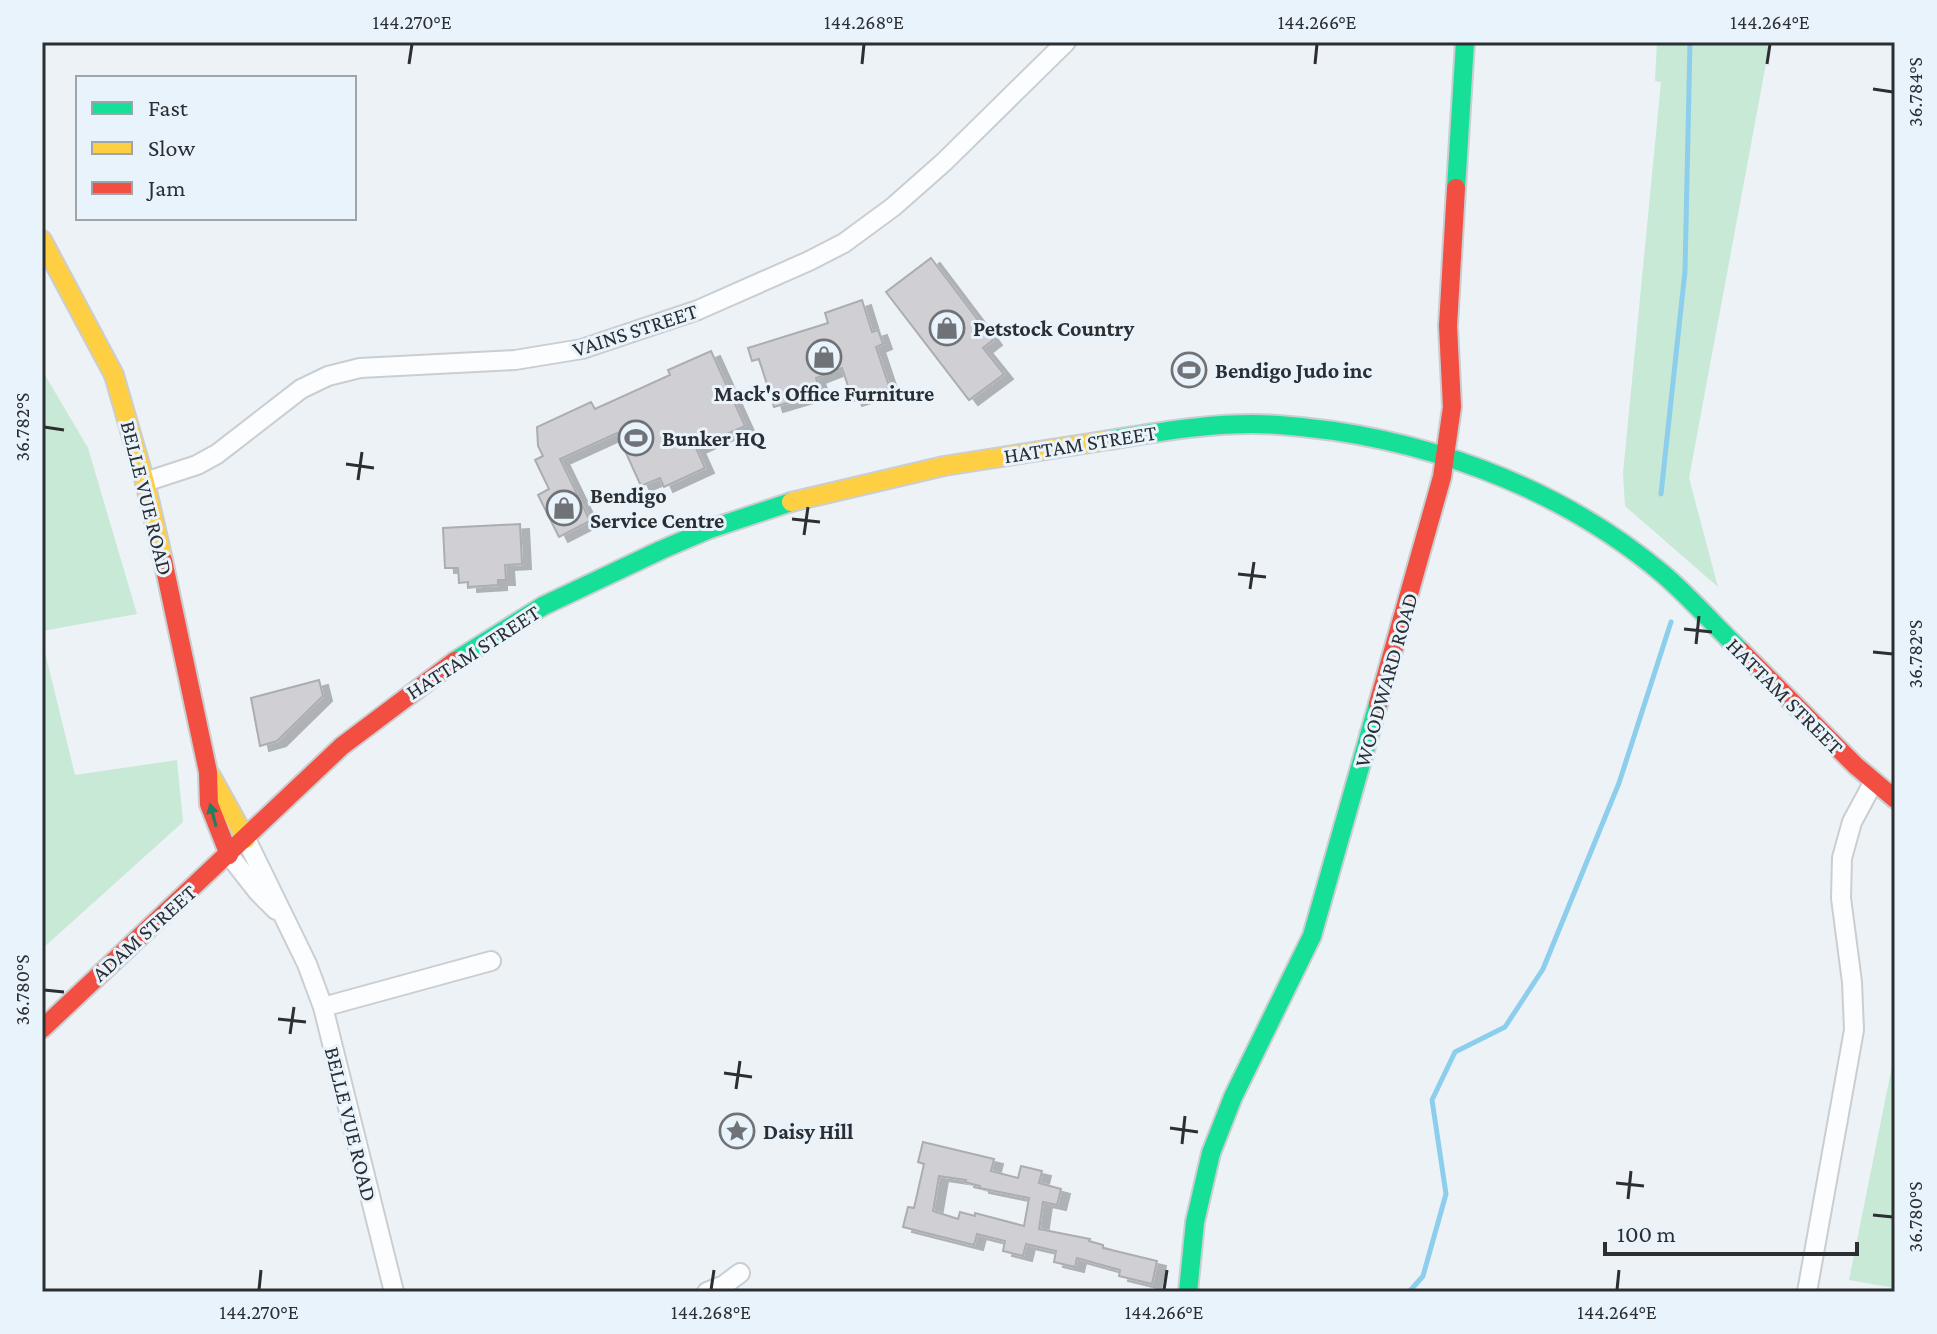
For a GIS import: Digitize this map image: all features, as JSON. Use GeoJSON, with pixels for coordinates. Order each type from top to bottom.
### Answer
{"type":"FeatureCollection","features":[{"type":"Feature","properties":{"kind":"main road","name":"WOODWARD ROAD"},"geometry":{"type":"LineString","coordinates":[[1188,1292],[1211,1155],[1239,1086],[1298,971],[1312,936],[1434,509],[1446,456],[1452,407],[1447,339],[1451,238],[1465,42]]}},
{"type":"Feature","properties":{"kind":"main road","name":"BELLE VUE ROAD"},"geometry":{"type":"LineString","coordinates":[[42,240],[114,375],[145,482],[181,638],[208,772],[212,817],[229,855]]}},
{"type":"Feature","properties":{"kind":"main road","name":"HATTAM STREET"},"geometry":{"type":"LineString","coordinates":[[246,839],[342,746],[467,652],[543,606],[618,568],[762,510],[891,476],[1066,445],[1176,429],[1276,425],[1394,441],[1502,476],[1541,495],[1636,553],[1664,575],[1873,783],[1895,799]]}},
{"type":"Feature","properties":{"kind":"main road","name":"BELLE VUE ROAD"},"geometry":{"type":"LineString","coordinates":[[208,772],[246,839]]}},
{"type":"Feature","properties":{"kind":"main road","name":"ADAM STREET"},"geometry":{"type":"LineString","coordinates":[[42,1029],[246,839]]}},
{"type":"Feature","properties":{"kind":"street","name":"VAINS STREET"},"geometry":{"type":"LineString","coordinates":[[145,482],[217,454],[301,389],[341,371],[391,365],[515,360],[582,349],[641,332],[798,267],[844,243],[893,207],[962,145],[1066,42]]}},
{"type":"Feature","properties":{"kind":"street"},"geometry":{"type":"LineString","coordinates":[[1807,1292],[1854,1030],[1852,982],[1841,898],[1842,858],[1852,822],[1873,783]]}},
{"type":"Feature","properties":{"kind":"street","name":"BELLE VUE ROAD"},"geometry":{"type":"LineString","coordinates":[[246,839],[271,885],[323,1007],[394,1292]]}},
{"type":"Feature","properties":{"kind":"street","name":"BELLE VUE ROAD"},"geometry":{"type":"LineString","coordinates":[[229,855],[258,892],[281,914]]}},
{"type":"Feature","properties":{"kind":"street"},"geometry":{"type":"LineString","coordinates":[[323,1007],[491,961]]}},
{"type":"Feature","properties":{"kind":"street"},"geometry":{"type":"LineString","coordinates":[[721,1290],[740,1273]]}},
{"type":"Feature","properties":{"kind":"green space"},"geometry":{"type":"Polygon","coordinates":[[[1657,42],[1770,42],[1689,478],[1718,587],[1625,506],[1623,473],[1661,82],[1655,81],[1657,42]]]}},
{"type":"Feature","properties":{"kind":"green space"},"geometry":{"type":"Polygon","coordinates":[[[42,370],[88,448],[137,614],[42,631],[42,370]]]}},
{"type":"Feature","properties":{"kind":"green space"},"geometry":{"type":"Polygon","coordinates":[[[42,640],[75,775],[177,760],[183,822],[42,949],[42,640]]]}},
{"type":"Feature","properties":{"kind":"green space"},"geometry":{"type":"Polygon","coordinates":[[[1895,1051],[1895,1288],[1849,1280],[1895,1051]]]}},
{"type":"Feature","properties":{"kind":"building"},"geometry":{"type":"Polygon","coordinates":[[[931,258],[993,340],[983,348],[1004,374],[969,400],[886,292],[931,258]]]}},
{"type":"Feature","properties":{"kind":"building"},"geometry":{"type":"Polygon","coordinates":[[[862,300],[872,332],[878,330],[883,344],[876,347],[890,389],[853,401],[842,368],[816,378],[821,393],[774,407],[759,359],[752,361],[748,348],[828,323],[825,313],[862,300]]]}},
{"type":"Feature","properties":{"kind":"building"},"geometry":{"type":"Polygon","coordinates":[[[711,351],[745,426],[696,448],[705,468],[664,487],[660,478],[641,486],[617,433],[560,459],[590,521],[559,537],[538,495],[549,489],[535,460],[543,456],[538,446],[537,427],[591,402],[595,409],[670,375],[668,370],[711,351]]]}},
{"type":"Feature","properties":{"kind":"building"},"geometry":{"type":"Polygon","coordinates":[[[520,524],[522,564],[505,565],[506,580],[498,580],[498,585],[468,587],[468,582],[459,583],[458,568],[445,568],[443,528],[520,524]]]}},
{"type":"Feature","properties":{"kind":"building"},"geometry":{"type":"Polygon","coordinates":[[[319,680],[323,696],[277,741],[260,746],[251,698],[319,680]]]}},
{"type":"Feature","properties":{"kind":"building"},"geometry":{"type":"Polygon","coordinates":[[[923,1142],[994,1159],[991,1171],[1018,1178],[1021,1166],[1042,1171],[1039,1183],[1061,1189],[1057,1205],[1043,1202],[1039,1229],[1090,1239],[1103,1245],[1103,1248],[1157,1261],[1152,1284],[1119,1276],[1120,1270],[1077,1258],[1075,1267],[1054,1262],[1056,1251],[1026,1244],[1023,1256],[1003,1251],[1005,1241],[977,1234],[974,1245],[903,1227],[908,1207],[914,1208],[924,1164],[918,1162],[923,1142]],[[939,1176],[933,1211],[958,1219],[960,1212],[975,1216],[975,1213],[1024,1226],[1029,1198],[980,1188],[966,1180],[939,1176]]]}},
{"type":"Feature","properties":{"kind":"waterway"},"geometry":{"type":"LineString","coordinates":[[1661,494],[1685,271],[1690,42]]}},
{"type":"Feature","properties":{"kind":"waterway"},"geometry":{"type":"LineString","coordinates":[[1409,1292],[1423,1276],[1446,1194],[1432,1100],[1455,1052],[1505,1027],[1543,969],[1619,783],[1671,622]]}},
{"type":"Feature","properties":{"kind":"traffic: fast"},"geometry":{"type":"LineString","coordinates":[[1456,188],[1465,42]]}},
{"type":"Feature","properties":{"kind":"traffic: fast"},"geometry":{"type":"LineString","coordinates":[[1109,440],[1194,428],[1258,424],[1331,431],[1433,453],[1531,490],[1621,542],[1673,583],[1741,651]]}},
{"type":"Feature","properties":{"kind":"traffic: fast"},"geometry":{"type":"LineString","coordinates":[[455,661],[543,606],[661,550],[710,529],[791,502]]}},
{"type":"Feature","properties":{"kind":"traffic: fast"},"geometry":{"type":"LineString","coordinates":[[1188,1292],[1195,1222],[1211,1153],[1233,1097],[1312,936],[1378,704]]}},
{"type":"Feature","properties":{"kind":"traffic: slow"},"geometry":{"type":"LineString","coordinates":[[42,240],[114,375],[145,482],[163,560]]}},
{"type":"Feature","properties":{"kind":"traffic: slow"},"geometry":{"type":"LineString","coordinates":[[791,502],[944,466],[1109,440]]}},
{"type":"Feature","properties":{"kind":"traffic: slow"},"geometry":{"type":"LineString","coordinates":[[211,776],[246,839]]}},
{"type":"Feature","properties":{"kind":"traffic: jam"},"geometry":{"type":"LineString","coordinates":[[1378,704],[1442,477],[1452,407],[1448,326],[1456,188]]}},
{"type":"Feature","properties":{"kind":"traffic: jam"},"geometry":{"type":"LineString","coordinates":[[163,560],[208,772],[209,804],[229,855]]}},
{"type":"Feature","properties":{"kind":"traffic: jam"},"geometry":{"type":"LineString","coordinates":[[1741,651],[1856,766],[1895,799]]}},
{"type":"Feature","properties":{"kind":"traffic: jam"},"geometry":{"type":"LineString","coordinates":[[42,1029],[342,746],[455,661]]}},
{"type":"Feature","properties":{"kind":"place","name":"Petstock Country"},"geometry":{"type":"Point","coordinates":[947,328]}},
{"type":"Feature","properties":{"kind":"place","name":"Mack's Office Furniture"},"geometry":{"type":"Point","coordinates":[824,357]}},
{"type":"Feature","properties":{"kind":"place","name":"Bendigo Judo inc"},"geometry":{"type":"Point","coordinates":[1189,370]}},
{"type":"Feature","properties":{"kind":"place","name":"Bunker HQ"},"geometry":{"type":"Point","coordinates":[636,438]}},
{"type":"Feature","properties":{"kind":"place","name":"Bendigo Service Centre"},"geometry":{"type":"Point","coordinates":[564,508]}},
{"type":"Feature","properties":{"kind":"place","name":"Daisy Hill"},"geometry":{"type":"Point","coordinates":[737,1131]}}]}
